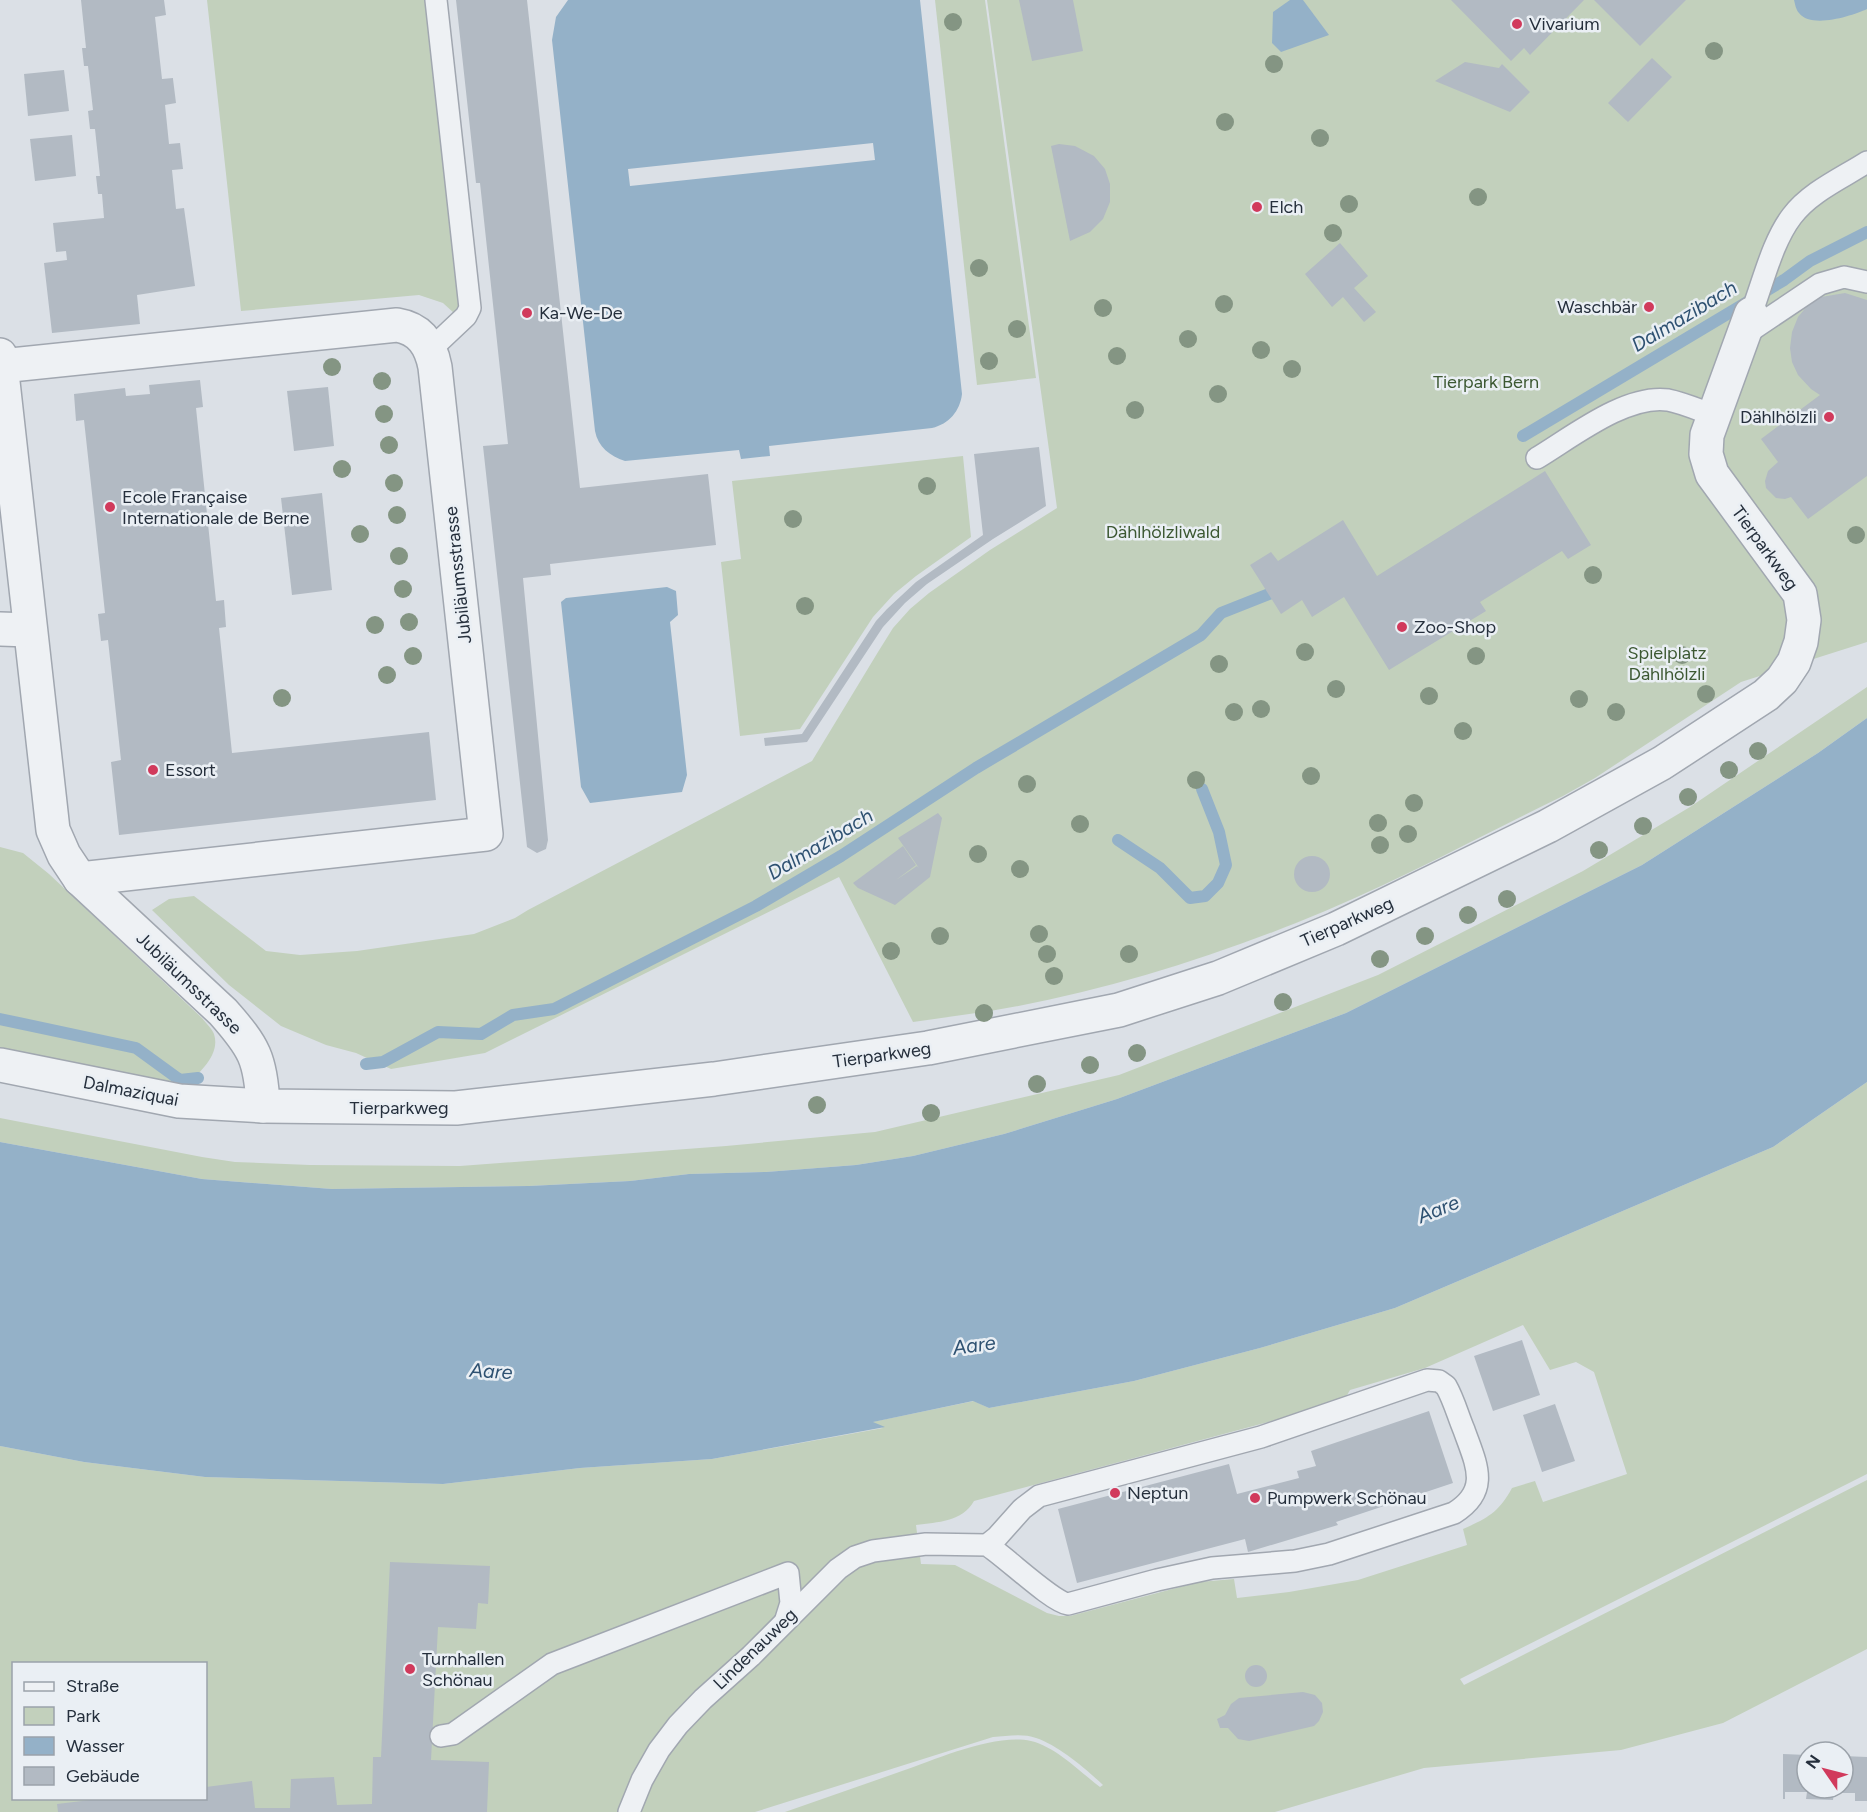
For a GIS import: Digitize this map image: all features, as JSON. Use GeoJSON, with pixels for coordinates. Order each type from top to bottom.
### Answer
{"type":"FeatureCollection","features":[{"type":"Feature","properties":{"kind":"street","name":"Jubiläumsstrasse"},"geometry":{"type":"LineString","coordinates":[[80,879],[486,834],[437,375],[431,349],[419,334],[397,325],[381,326],[1,361],[15,629],[53,830],[64,855],[80,879],[214,1004],[241,1033],[258,1060],[262,1077],[263,1106]]}},
{"type":"Feature","properties":{"kind":"street","name":"Tierparkweg"},"geometry":{"type":"LineString","coordinates":[[263,1106],[456,1108],[714,1079],[928,1048],[1119,1010],[1218,978],[1336,929],[1548,826],[1662,764],[1766,695],[1782,680],[1794,662],[1801,642],[1803,620],[1800,594],[1712,474],[1706,454],[1713,415],[1747,325]]}},
{"type":"Feature","properties":{"kind":"street","name":"Dalmaziquai"},"geometry":{"type":"LineString","coordinates":[[0,1065],[179,1101],[263,1106]]}},
{"type":"Feature","properties":{"kind":"lane"},"geometry":{"type":"LineString","coordinates":[[431,349],[466,316],[470,308],[436,0]]}},
{"type":"Feature","properties":{"kind":"lane","name":"Tierparkweg"},"geometry":{"type":"LineString","coordinates":[[1747,325],[1781,232],[1793,214],[1808,200],[1867,162]]}},
{"type":"Feature","properties":{"kind":"lane"},"geometry":{"type":"LineString","coordinates":[[1747,325],[1820,284],[1844,277],[1867,282]]}},
{"type":"Feature","properties":{"kind":"lane"},"geometry":{"type":"LineString","coordinates":[[1537,458],[1618,410],[1644,401],[1670,400],[1713,415]]}},
{"type":"Feature","properties":{"kind":"lane"},"geometry":{"type":"LineString","coordinates":[[1427,1380],[1438,1381],[1446,1386],[1478,1469],[1477,1488],[1473,1498],[1466,1506],[1454,1513],[1341,1551],[1295,1561],[1212,1568],[1068,1604],[1056,1599],[987,1545],[1029,1502],[1039,1496],[1261,1437],[1427,1380]]}},
{"type":"Feature","properties":{"kind":"lane","name":"Lindenauweg"},"geometry":{"type":"LineString","coordinates":[[629,1812],[647,1770],[678,1725],[838,1569],[855,1557],[873,1551],[926,1544],[987,1545]]}},
{"type":"Feature","properties":{"kind":"lane"},"geometry":{"type":"LineString","coordinates":[[441,1736],[453,1734],[552,1664],[788,1573],[791,1603],[786,1619]]}},
{"type":"Feature","properties":{"kind":"green space"},"geometry":{"type":"Polygon","coordinates":[[[207,0],[441,0],[476,318],[455,314],[443,303],[419,295],[241,311],[207,0]]]}},
{"type":"Feature","properties":{"kind":"green space"},"geometry":{"type":"Polygon","coordinates":[[[935,0],[985,0],[1036,378],[977,385],[935,0]]]}},
{"type":"Feature","properties":{"kind":"green space","name":"Tierpark Bern"},"geometry":{"type":"Polygon","coordinates":[[[987,0],[1867,0],[1867,642],[1741,682],[1595,778],[1563,796],[1330,909],[1184,964],[1068,996],[990,1011],[913,1022],[839,877],[485,1053],[391,1069],[356,1053],[326,1045],[281,1026],[229,985],[152,910],[169,899],[194,896],[266,951],[300,955],[357,951],[474,934],[515,918],[812,761],[893,628],[910,609],[990,550],[1057,508],[987,0]]]}},
{"type":"Feature","properties":{"kind":"green space"},"geometry":{"type":"Polygon","coordinates":[[[963,456],[971,537],[916,576],[894,594],[873,617],[800,729],[740,736],[721,562],[741,559],[732,481],[963,456]]]}},
{"type":"Feature","properties":{"kind":"green space"},"geometry":{"type":"Polygon","coordinates":[[[1867,687],[1867,718],[1818,753],[1642,865],[1346,1013],[1117,1099],[1004,1134],[913,1156],[856,1165],[529,1186],[332,1189],[202,1179],[0,1142],[0,1118],[235,1162],[460,1166],[875,1132],[1119,1075],[1378,975],[1583,871],[1690,807],[1867,687]]]}},
{"type":"Feature","properties":{"kind":"green space"},"geometry":{"type":"Polygon","coordinates":[[[0,847],[23,853],[49,874],[210,1028],[215,1042],[211,1057],[202,1070],[185,1086],[0,1050],[0,847]]]}},
{"type":"Feature","properties":{"kind":"green space"},"geometry":{"type":"Polygon","coordinates":[[[1867,1082],[1867,1474],[1460,1679],[1464,1685],[1867,1480],[1867,1649],[1723,1723],[1621,1750],[1424,1768],[1275,1812],[785,1812],[966,1748],[1001,1741],[1031,1741],[1040,1744],[1058,1754],[1100,1787],[1103,1785],[1053,1746],[1031,1736],[1020,1735],[993,1737],[755,1812],[0,1812],[0,1446],[84,1462],[205,1477],[443,1484],[580,1468],[712,1459],[883,1428],[872,1422],[974,1401],[989,1408],[1134,1381],[1260,1348],[1395,1308],[1773,1147],[1867,1082]],[[1523,1325],[1425,1368],[1350,1390],[1343,1402],[974,1501],[963,1513],[949,1520],[916,1525],[921,1564],[955,1565],[1047,1613],[1059,1616],[1070,1616],[1199,1582],[1234,1579],[1237,1598],[1358,1580],[1467,1545],[1463,1529],[1492,1513],[1512,1488],[1535,1481],[1543,1502],[1627,1474],[1594,1372],[1576,1362],[1550,1370],[1523,1325]]]}},
{"type":"Feature","properties":{"kind":"water"},"geometry":{"type":"Polygon","coordinates":[[[568,0],[920,0],[962,394],[953,416],[932,428],[769,446],[770,456],[741,459],[739,450],[625,461],[606,450],[599,442],[595,431],[552,40],[556,17],[568,0]],[[873,143],[628,169],[630,186],[875,160],[873,143]]]}},
{"type":"Feature","properties":{"kind":"water"},"geometry":{"type":"Polygon","coordinates":[[[1290,0],[1303,0],[1329,35],[1281,52],[1272,43],[1273,12],[1290,0]]]}},
{"type":"Feature","properties":{"kind":"water"},"geometry":{"type":"Polygon","coordinates":[[[1794,0],[1867,0],[1867,9],[1842,18],[1813,20],[1799,13],[1794,0]]]}},
{"type":"Feature","properties":{"kind":"water"},"geometry":{"type":"Polygon","coordinates":[[[667,587],[676,591],[678,615],[670,622],[687,775],[682,792],[590,803],[581,787],[561,602],[566,598],[667,587]]]}},
{"type":"Feature","properties":{"kind":"water","name":"Aare"},"geometry":{"type":"Polygon","coordinates":[[[1867,718],[1867,1082],[1773,1147],[1395,1308],[1260,1348],[1134,1381],[989,1408],[973,1401],[873,1422],[885,1427],[712,1459],[580,1468],[443,1484],[205,1477],[84,1462],[0,1446],[0,1142],[202,1179],[332,1189],[529,1186],[630,1181],[689,1174],[766,1172],[856,1165],[913,1156],[1004,1134],[1117,1099],[1346,1013],[1642,865],[1818,753],[1867,718]]]}},
{"type":"Feature","properties":{"kind":"building"},"geometry":{"type":"Polygon","coordinates":[[[81,0],[164,0],[166,15],[155,17],[162,79],[173,78],[176,103],[165,105],[169,144],[180,143],[183,169],[172,170],[176,209],[184,208],[195,286],[137,295],[140,324],[52,333],[44,263],[67,260],[66,251],[56,252],[53,223],[104,218],[102,194],[98,194],[96,176],[100,176],[95,129],[90,129],[88,111],[93,110],[88,66],[84,66],[82,48],[86,48],[81,0]]]}},
{"type":"Feature","properties":{"kind":"building","name":"Ka-We-De"},"geometry":{"type":"Polygon","coordinates":[[[456,0],[527,0],[580,488],[708,474],[716,545],[550,564],[551,575],[523,578],[548,840],[546,849],[537,853],[527,847],[483,446],[508,444],[480,183],[476,183],[456,0]]]}},
{"type":"Feature","properties":{"kind":"building"},"geometry":{"type":"Polygon","coordinates":[[[1019,0],[1073,0],[1083,51],[1032,61],[1019,0]]]}},
{"type":"Feature","properties":{"kind":"building","name":"Vivarium"},"geometry":{"type":"Polygon","coordinates":[[[1451,0],[1584,0],[1530,55],[1524,48],[1511,61],[1451,0]]]}},
{"type":"Feature","properties":{"kind":"building","name":"Vivarium"},"geometry":{"type":"Polygon","coordinates":[[[1594,0],[1686,0],[1640,46],[1594,0]]]}},
{"type":"Feature","properties":{"kind":"building"},"geometry":{"type":"Polygon","coordinates":[[[1652,58],[1672,77],[1628,122],[1608,103],[1652,58]]]}},
{"type":"Feature","properties":{"kind":"building"},"geometry":{"type":"Polygon","coordinates":[[[1465,62],[1499,68],[1502,64],[1530,92],[1510,112],[1435,81],[1465,62]]]}},
{"type":"Feature","properties":{"kind":"building"},"geometry":{"type":"Polygon","coordinates":[[[64,70],[69,111],[28,116],[24,74],[64,70]]]}},
{"type":"Feature","properties":{"kind":"building"},"geometry":{"type":"Polygon","coordinates":[[[72,135],[76,176],[35,181],[30,139],[72,135]]]}},
{"type":"Feature","properties":{"kind":"building"},"geometry":{"type":"Polygon","coordinates":[[[1059,144],[1075,146],[1094,156],[1105,169],[1110,184],[1110,202],[1103,219],[1090,232],[1070,241],[1051,146],[1059,144]]]}},
{"type":"Feature","properties":{"kind":"building"},"geometry":{"type":"Polygon","coordinates":[[[1340,243],[1368,276],[1354,288],[1376,312],[1364,322],[1343,297],[1332,307],[1305,274],[1340,243]]]}},
{"type":"Feature","properties":{"kind":"building","name":"Dählhölzli"},"geometry":{"type":"Polygon","coordinates":[[[1845,293],[1867,300],[1867,476],[1808,519],[1791,497],[1776,498],[1766,488],[1765,481],[1768,471],[1778,462],[1761,439],[1820,395],[1798,375],[1792,362],[1790,348],[1792,332],[1798,317],[1808,305],[1821,297],[1845,293]]]}},
{"type":"Feature","properties":{"kind":"building"},"geometry":{"type":"Polygon","coordinates":[[[200,380],[203,407],[196,408],[216,601],[224,600],[226,627],[219,628],[232,753],[429,732],[436,800],[119,835],[111,762],[121,760],[108,640],[101,641],[98,614],[105,613],[84,420],[76,421],[74,394],[125,388],[126,396],[150,394],[149,385],[200,380]]]}},
{"type":"Feature","properties":{"kind":"building"},"geometry":{"type":"Polygon","coordinates":[[[328,387],[334,446],[294,451],[287,391],[328,387]]]}},
{"type":"Feature","properties":{"kind":"building"},"geometry":{"type":"Polygon","coordinates":[[[1039,447],[1046,506],[927,584],[905,603],[883,627],[807,742],[765,746],[764,738],[802,734],[876,621],[916,582],[983,535],[974,454],[1039,447]]]}},
{"type":"Feature","properties":{"kind":"building"},"geometry":{"type":"Polygon","coordinates":[[[1545,471],[1591,545],[1568,559],[1562,551],[1480,602],[1486,611],[1389,670],[1344,597],[1312,617],[1302,600],[1281,614],[1250,565],[1271,552],[1278,561],[1343,520],[1377,576],[1545,471]]]}},
{"type":"Feature","properties":{"kind":"building"},"geometry":{"type":"Polygon","coordinates":[[[322,493],[332,590],[292,595],[281,498],[322,493]]]}},
{"type":"Feature","properties":{"kind":"building"},"geometry":{"type":"Polygon","coordinates":[[[938,813],[942,818],[930,877],[895,905],[858,888],[853,883],[903,846],[916,865],[896,880],[917,866],[919,868],[898,838],[938,813]]]}},
{"type":"Feature","properties":{"kind":"building"},"geometry":{"type":"Polygon","coordinates":[[[1312,856],[1325,861],[1330,874],[1325,887],[1312,892],[1299,887],[1294,874],[1299,861],[1312,856]]]}},
{"type":"Feature","properties":{"kind":"building"},"geometry":{"type":"Polygon","coordinates":[[[1522,1340],[1540,1395],[1493,1411],[1474,1356],[1522,1340]]]}},
{"type":"Feature","properties":{"kind":"building"},"geometry":{"type":"Polygon","coordinates":[[[1555,1404],[1575,1461],[1542,1472],[1523,1415],[1555,1404]]]}},
{"type":"Feature","properties":{"kind":"building","name":"Pumpwerk Schönau"},"geometry":{"type":"Polygon","coordinates":[[[1429,1411],[1453,1483],[1336,1522],[1338,1525],[1248,1552],[1245,1539],[1077,1583],[1058,1509],[1229,1464],[1237,1494],[1299,1478],[1297,1471],[1316,1466],[1311,1451],[1429,1411]]]}},
{"type":"Feature","properties":{"kind":"building","name":"Turnhallen Schönau"},"geometry":{"type":"Polygon","coordinates":[[[390,1562],[490,1566],[488,1604],[478,1603],[476,1629],[438,1627],[431,1760],[489,1762],[487,1812],[58,1812],[57,1804],[90,1800],[207,1800],[207,1787],[252,1781],[255,1808],[290,1808],[291,1779],[334,1777],[337,1805],[372,1804],[373,1757],[381,1757],[390,1562]]]}},
{"type":"Feature","properties":{"kind":"building"},"geometry":{"type":"Polygon","coordinates":[[[1256,1665],[1264,1668],[1267,1676],[1264,1684],[1256,1687],[1248,1684],[1245,1676],[1248,1668],[1256,1665]]]}},
{"type":"Feature","properties":{"kind":"building"},"geometry":{"type":"Polygon","coordinates":[[[1303,1692],[1315,1695],[1322,1703],[1323,1712],[1314,1726],[1249,1741],[1238,1739],[1228,1728],[1220,1728],[1217,1719],[1225,1715],[1231,1704],[1239,1698],[1303,1692]]]}},
{"type":"Feature","properties":{"kind":"building"},"geometry":{"type":"Polygon","coordinates":[[[1783,1754],[1795,1754],[1795,1792],[1785,1792],[1785,1799],[1783,1799],[1783,1754]]]}},
{"type":"Feature","properties":{"kind":"building"},"geometry":{"type":"Polygon","coordinates":[[[1855,1756],[1867,1757],[1867,1801],[1855,1800],[1855,1756]]]}},
{"type":"Feature","properties":{"kind":"waterway","name":"Dalmazibach"},"geometry":{"type":"LineString","coordinates":[[1523,436],[1784,280],[1810,261],[1867,232]]}},
{"type":"Feature","properties":{"kind":"waterway","name":"Dalmazibach"},"geometry":{"type":"LineString","coordinates":[[366,1064],[383,1062],[438,1032],[481,1034],[513,1015],[554,1009],[756,906],[841,856],[976,768],[1201,635],[1221,613],[1269,594]]}},
{"type":"Feature","properties":{"kind":"waterway"},"geometry":{"type":"LineString","coordinates":[[1118,840],[1160,868],[1190,898],[1205,896],[1218,883],[1226,865],[1219,832],[1202,789]]}},
{"type":"Feature","properties":{"kind":"waterway","name":"Dalmazibach"},"geometry":{"type":"LineString","coordinates":[[0,1019],[136,1048],[180,1080],[198,1078]]}},
{"type":"Feature","properties":{"kind":"place","name":"Vivarium"},"geometry":{"type":"Point","coordinates":[1517,24]}},
{"type":"Feature","properties":{"kind":"place","name":"Elch"},"geometry":{"type":"Point","coordinates":[1257,207]}},
{"type":"Feature","properties":{"kind":"place","name":"Waschbär"},"geometry":{"type":"Point","coordinates":[1649,307]}},
{"type":"Feature","properties":{"kind":"place","name":"Ka-We-De"},"geometry":{"type":"Point","coordinates":[527,313]}},
{"type":"Feature","properties":{"kind":"place","name":"Dählhölzli"},"geometry":{"type":"Point","coordinates":[1829,417]}},
{"type":"Feature","properties":{"kind":"place","name":"Ecole Française Internationale de Berne"},"geometry":{"type":"Point","coordinates":[110,507]}},
{"type":"Feature","properties":{"kind":"place","name":"Zoo-Shop"},"geometry":{"type":"Point","coordinates":[1402,627]}},
{"type":"Feature","properties":{"kind":"place","name":"Essort"},"geometry":{"type":"Point","coordinates":[153,770]}},
{"type":"Feature","properties":{"kind":"place","name":"Neptun"},"geometry":{"type":"Point","coordinates":[1115,1493]}},
{"type":"Feature","properties":{"kind":"place","name":"Pumpwerk Schönau"},"geometry":{"type":"Point","coordinates":[1255,1498]}},
{"type":"Feature","properties":{"kind":"place","name":"Turnhallen Schönau"},"geometry":{"type":"Point","coordinates":[410,1669]}},
{"type":"Feature","properties":{"kind":"park label","name":"Dählhölzliwald"},"geometry":{"type":"Point","coordinates":[1163,532]}},
{"type":"Feature","properties":{"kind":"park label","name":"Spielplatz Dählhölzli"},"geometry":{"type":"Point","coordinates":[1667,663]}}]}
